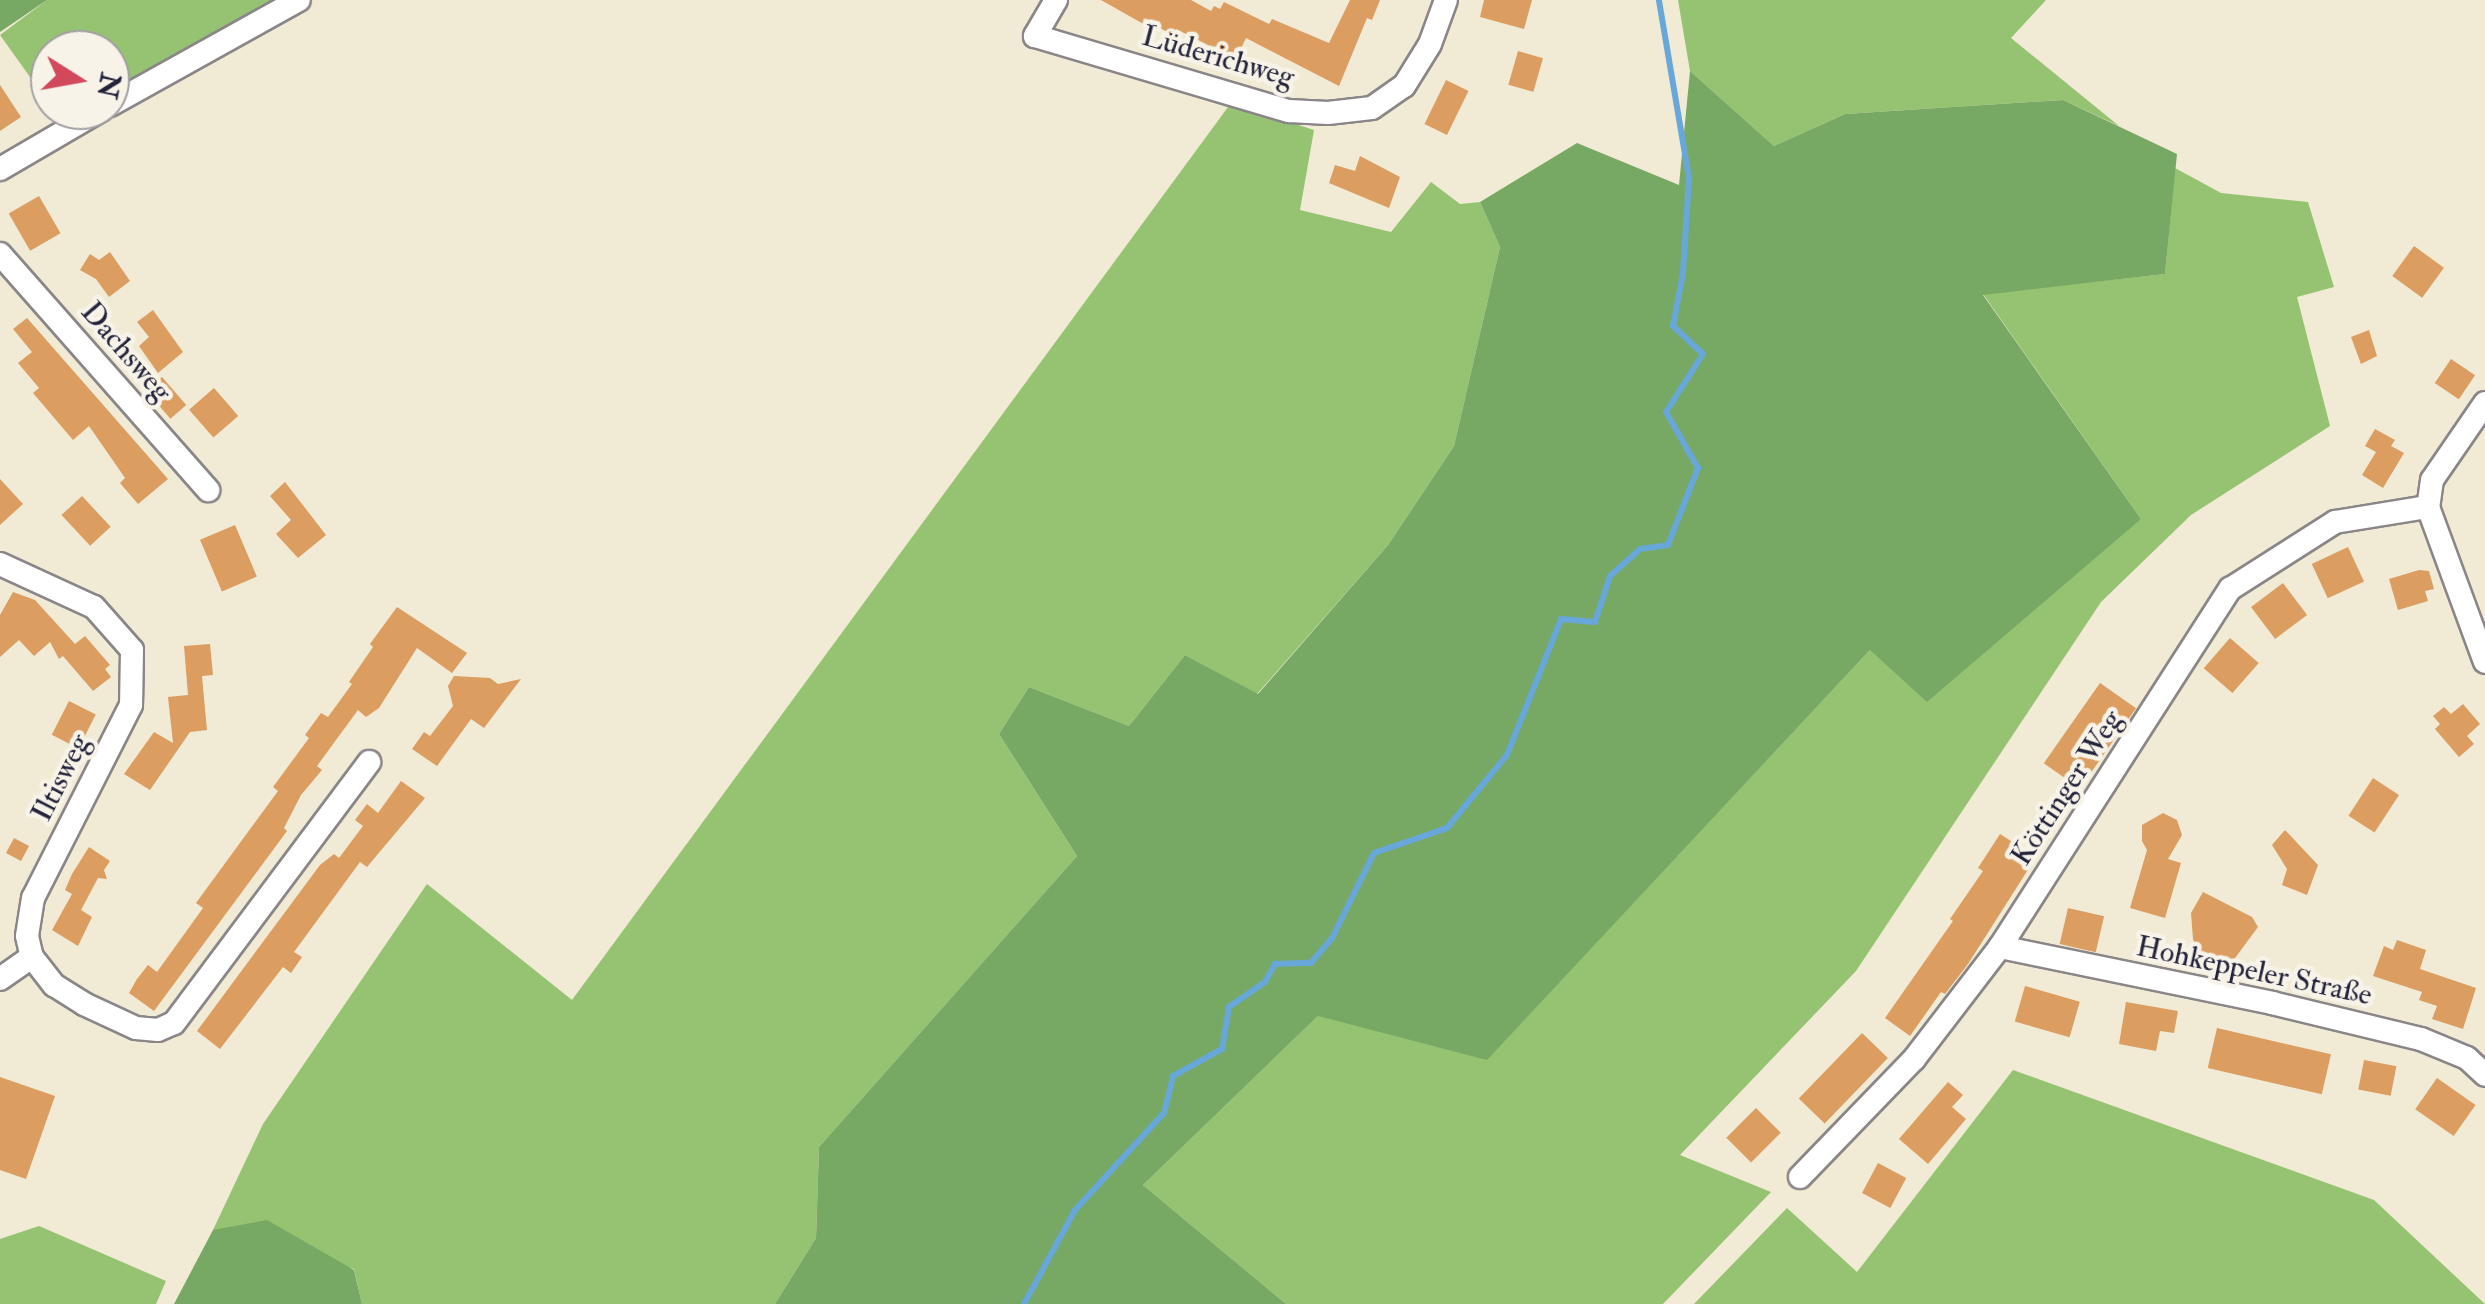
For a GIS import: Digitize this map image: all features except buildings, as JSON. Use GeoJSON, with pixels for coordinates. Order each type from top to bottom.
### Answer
{"type":"FeatureCollection","features":[{"type":"Feature","properties":{"kind":"street"},"geometry":{"type":"LineString","coordinates":[[130,94],[299,0]]}},
{"type":"Feature","properties":{"kind":"street","name":"Lüderichweg"},"geometry":{"type":"LineString","coordinates":[[1056,0],[1035,36],[1288,110],[1328,114],[1372,108],[1404,86],[1430,44],[1446,0]]}},
{"type":"Feature","properties":{"kind":"street"},"geometry":{"type":"LineString","coordinates":[[0,170],[65,130]]}},
{"type":"Feature","properties":{"kind":"street","name":"Dachsweg"},"geometry":{"type":"LineString","coordinates":[[0,254],[208,490]]}},
{"type":"Feature","properties":{"kind":"street"},"geometry":{"type":"LineString","coordinates":[[2485,404],[2432,480],[2428,507],[2485,662]]}},
{"type":"Feature","properties":{"kind":"street","name":"Köttinger Weg"},"geometry":{"type":"LineString","coordinates":[[1800,1177],[1914,1059],[2000,947],[2230,589],[2335,522],[2428,507]]}},
{"type":"Feature","properties":{"kind":"street","name":"Iltisweg"},"geometry":{"type":"LineString","coordinates":[[0,564],[94,608],[132,650],[135,673],[131,706],[33,898],[27,936],[32,957]]}},
{"type":"Feature","properties":{"kind":"street"},"geometry":{"type":"LineString","coordinates":[[0,979],[32,957],[54,985],[119,1020],[158,1030],[174,1023],[369,762]]}},
{"type":"Feature","properties":{"kind":"street","name":"Hohkeppeler Straße"},"geometry":{"type":"LineString","coordinates":[[2000,947],[2272,1003],[2420,1039],[2467,1058],[2485,1076]]}},
{"type":"Feature","properties":{"kind":"green space"},"geometry":{"type":"Polygon","coordinates":[[[0,0],[47,0],[0,32],[0,0]]]}},
{"type":"Feature","properties":{"kind":"green space"},"geometry":{"type":"Polygon","coordinates":[[[47,0],[272,0],[130,79],[130,30],[30,30],[30,77],[0,35],[47,0]]]}},
{"type":"Feature","properties":{"kind":"green space"},"geometry":{"type":"Polygon","coordinates":[[[1678,0],[2046,0],[2011,38],[2119,126],[2063,100],[1845,114],[1774,146],[1690,71],[1678,0]]]}},
{"type":"Feature","properties":{"kind":"green space"},"geometry":{"type":"Polygon","coordinates":[[[1690,71],[1774,146],[1845,114],[2063,100],[2177,154],[2165,274],[1983,295],[2141,519],[1927,702],[1870,650],[1487,1060],[1318,1016],[1143,1185],[1286,1304],[775,1304],[816,1238],[819,1147],[1077,856],[999,734],[1029,687],[1129,726],[1185,655],[1258,694],[1388,545],[1454,446],[1500,247],[1480,202],[1577,143],[1679,185],[1690,71]]]}},
{"type":"Feature","properties":{"kind":"green space"},"geometry":{"type":"Polygon","coordinates":[[[1231,103],[1314,130],[1300,210],[1391,232],[1431,182],[1460,204],[1480,202],[1500,247],[1454,446],[1388,545],[1257,694],[1185,655],[1129,726],[1029,687],[999,734],[1077,856],[819,1147],[816,1238],[775,1304],[362,1304],[354,1269],[213,1230],[263,1124],[427,884],[572,1000],[1231,103]]]}},
{"type":"Feature","properties":{"kind":"green space"},"geometry":{"type":"Polygon","coordinates":[[[2175,168],[2221,193],[2308,202],[2334,287],[2297,297],[2330,426],[2191,515],[2101,602],[1856,971],[1680,1155],[1771,1192],[1663,1304],[1286,1304],[1143,1185],[1319,1015],[1487,1059],[1871,649],[2141,519],[1983,294],[2165,274],[2175,168]]]}},
{"type":"Feature","properties":{"kind":"green space"},"geometry":{"type":"Polygon","coordinates":[[[2013,1070],[2374,1200],[2485,1304],[1694,1304],[1787,1208],[1857,1272],[2013,1070]]]}},
{"type":"Feature","properties":{"kind":"green space"},"geometry":{"type":"Polygon","coordinates":[[[267,1220],[354,1270],[362,1304],[174,1304],[213,1230],[267,1220]]]}},
{"type":"Feature","properties":{"kind":"green space"},"geometry":{"type":"Polygon","coordinates":[[[39,1226],[166,1281],[156,1304],[0,1304],[0,1239],[39,1226]]]}},
{"type":"Feature","properties":{"kind":"waterway"},"geometry":{"type":"LineString","coordinates":[[1024,1304],[1075,1210],[1164,1113],[1173,1076],[1222,1049],[1229,1007],[1265,982],[1275,964],[1311,963],[1332,938],[1374,853],[1447,828],[1507,755],[1561,619],[1595,622],[1610,576],[1640,549],[1668,545],[1698,468],[1666,412],[1703,354],[1673,326],[1683,273],[1689,178],[1659,0]]}}]}
